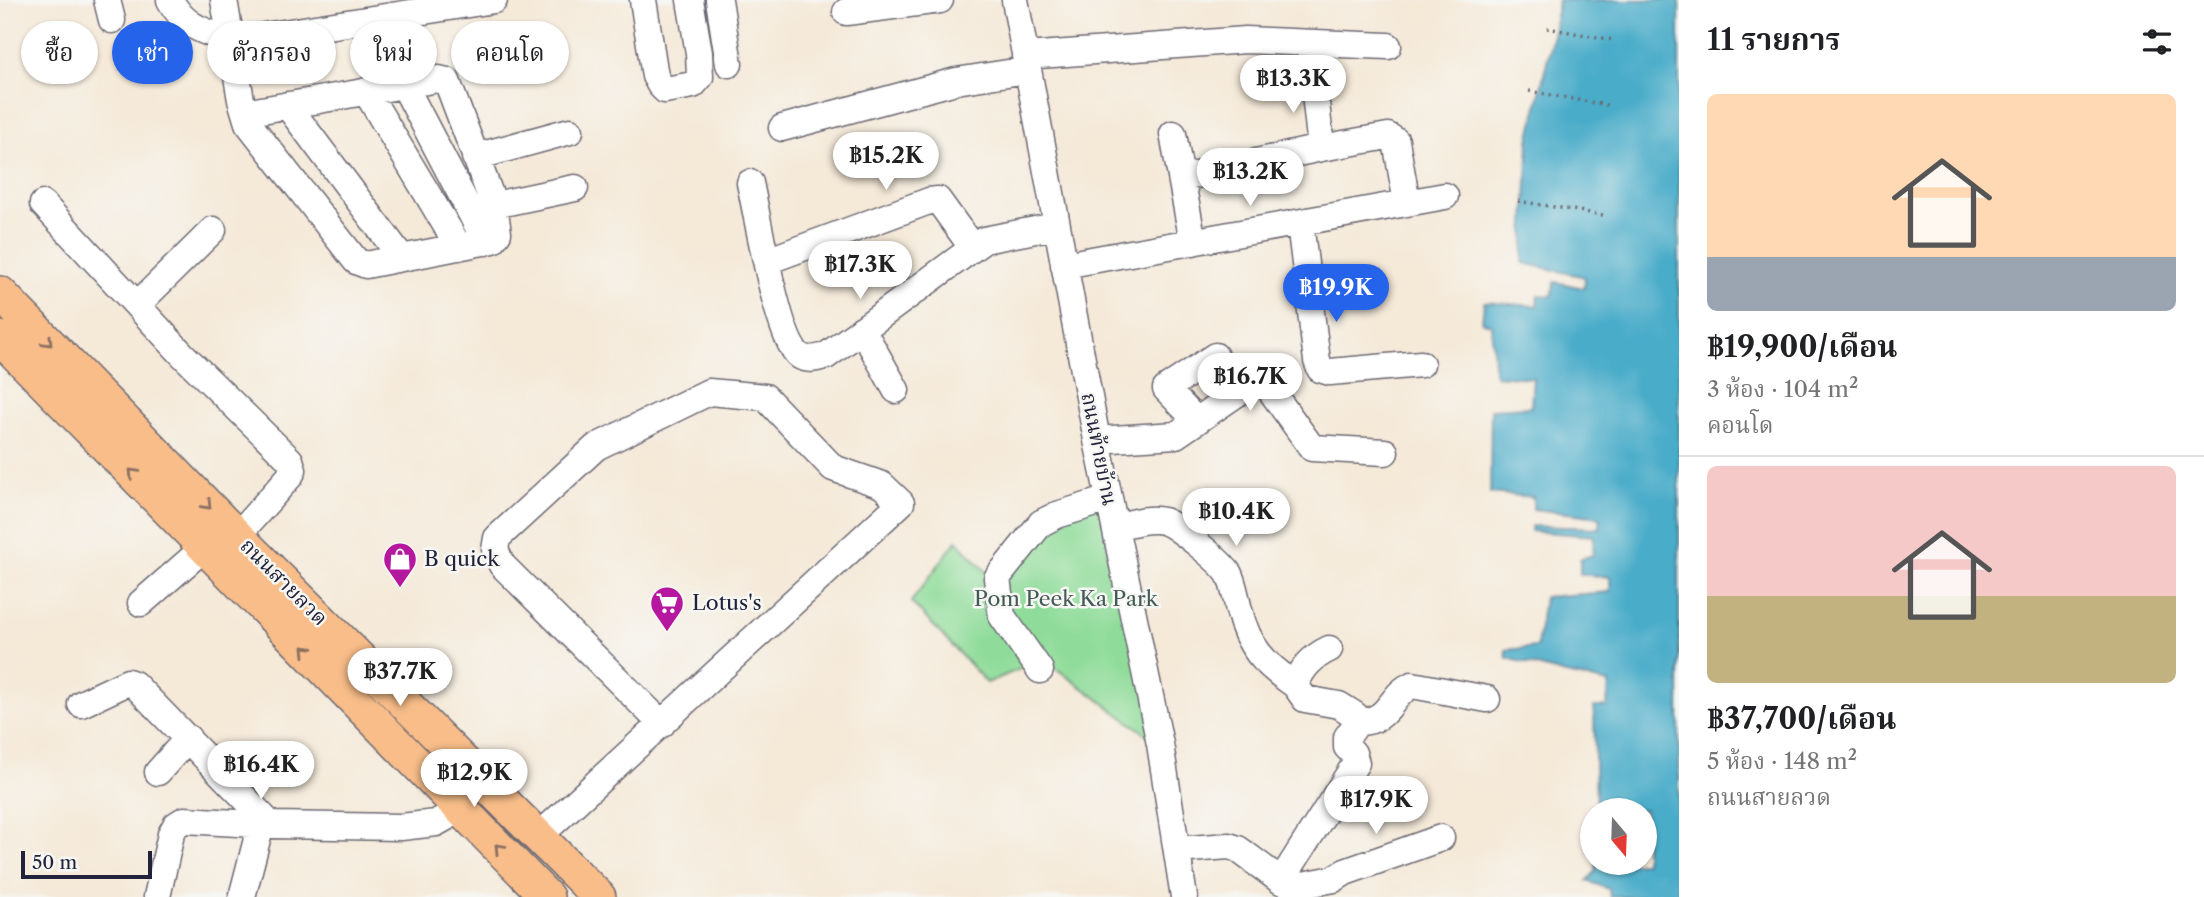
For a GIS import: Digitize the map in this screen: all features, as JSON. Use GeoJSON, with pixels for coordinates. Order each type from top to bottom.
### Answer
{"type":"FeatureCollection","features":[{"type":"Feature","properties":{"kind":"main road","name":"ถนนสายลวด"},"geometry":{"type":"LineString","coordinates":[[0,293],[219,546],[461,809],[547,897]]}},
{"type":"Feature","properties":{"kind":"main road","name":"ถนนสายลวด"},"geometry":{"type":"LineString","coordinates":[[4,351],[540,836],[599,897]]}},
{"type":"Feature","properties":{"kind":"street"},"geometry":{"type":"LineString","coordinates":[[170,0],[191,26],[207,32]]}},
{"type":"Feature","properties":{"kind":"street"},"geometry":{"type":"LineString","coordinates":[[224,0],[228,21]]}},
{"type":"Feature","properties":{"kind":"street"},"geometry":{"type":"LineString","coordinates":[[336,25],[494,0]]}},
{"type":"Feature","properties":{"kind":"street"},"geometry":{"type":"LineString","coordinates":[[643,0],[655,76],[665,90],[693,85],[700,77],[699,52],[690,0]]}},
{"type":"Feature","properties":{"kind":"street"},"geometry":{"type":"LineString","coordinates":[[719,0],[729,64]]}},
{"type":"Feature","properties":{"kind":"street"},"geometry":{"type":"LineString","coordinates":[[846,12],[940,0]]}},
{"type":"Feature","properties":{"kind":"street","name":"ถนนท้ายบ้าน"},"geometry":{"type":"LineString","coordinates":[[1015,0],[1097,440],[1160,744],[1184,897]]}},
{"type":"Feature","properties":{"kind":"street"},"geometry":{"type":"LineString","coordinates":[[782,128],[1026,63],[1246,40],[1388,46]]}},
{"type":"Feature","properties":{"kind":"street"},"geometry":{"type":"LineString","coordinates":[[1313,76],[1321,148]]}},
{"type":"Feature","properties":{"kind":"street"},"geometry":{"type":"LineString","coordinates":[[240,84],[245,113],[248,123],[356,261],[366,265],[486,242],[493,240],[498,233],[494,205],[447,81],[438,79],[245,113]]}},
{"type":"Feature","properties":{"kind":"street"},"geometry":{"type":"LineString","coordinates":[[404,85],[486,242]]}},
{"type":"Feature","properties":{"kind":"street"},"geometry":{"type":"LineString","coordinates":[[366,91],[459,247]]}},
{"type":"Feature","properties":{"kind":"street"},"geometry":{"type":"LineString","coordinates":[[287,105],[402,258]]}},
{"type":"Feature","properties":{"kind":"street"},"geometry":{"type":"LineString","coordinates":[[475,157],[570,131]]}},
{"type":"Feature","properties":{"kind":"street"},"geometry":{"type":"LineString","coordinates":[[1173,134],[1193,242]]}},
{"type":"Feature","properties":{"kind":"street"},"geometry":{"type":"LineString","coordinates":[[1182,178],[1388,136],[1396,141],[1407,203]]}},
{"type":"Feature","properties":{"kind":"street"},"geometry":{"type":"LineString","coordinates":[[750,183],[779,317],[788,342],[800,357],[812,359],[826,356],[984,240],[1056,226]]}},
{"type":"Feature","properties":{"kind":"street"},"geometry":{"type":"LineString","coordinates":[[494,205],[575,188]]}},
{"type":"Feature","properties":{"kind":"street"},"geometry":{"type":"LineString","coordinates":[[1063,265],[1445,197]]}},
{"type":"Feature","properties":{"kind":"street"},"geometry":{"type":"LineString","coordinates":[[767,261],[937,200],[972,247]]}},
{"type":"Feature","properties":{"kind":"street"},"geometry":{"type":"LineString","coordinates":[[43,204],[183,355],[290,460],[293,470],[219,546],[141,603]]}},
{"type":"Feature","properties":{"kind":"street"},"geometry":{"type":"LineString","coordinates":[[1300,223],[1320,369],[1330,372],[1421,364]]}},
{"type":"Feature","properties":{"kind":"street"},"geometry":{"type":"LineString","coordinates":[[136,305],[213,230]]}},
{"type":"Feature","properties":{"kind":"street"},"geometry":{"type":"LineString","coordinates":[[862,329],[896,390]]}},
{"type":"Feature","properties":{"kind":"street"},"geometry":{"type":"LineString","coordinates":[[1197,421],[1166,389],[1215,356]]}},
{"type":"Feature","properties":{"kind":"street"},"geometry":{"type":"LineString","coordinates":[[1097,440],[1176,435],[1261,377],[1312,448],[1385,452]]}},
{"type":"Feature","properties":{"kind":"street"},"geometry":{"type":"LineString","coordinates":[[540,836],[901,502],[882,485],[833,468],[765,397],[709,391],[596,447],[497,538],[495,550],[502,565],[662,723]]}},
{"type":"Feature","properties":{"kind":"street"},"geometry":{"type":"LineString","coordinates":[[1040,670],[1002,616],[998,578],[1041,523],[1057,515],[1109,499]]}},
{"type":"Feature","properties":{"kind":"street"},"geometry":{"type":"LineString","coordinates":[[1115,527],[1153,520],[1165,521],[1196,542],[1229,575],[1241,621],[1256,652],[1270,668],[1295,685],[1305,699],[1339,705],[1355,715],[1358,722]]}},
{"type":"Feature","properties":{"kind":"street"},"geometry":{"type":"LineString","coordinates":[[1295,685],[1300,671],[1317,655],[1329,649]]}},
{"type":"Feature","properties":{"kind":"street"},"geometry":{"type":"LineString","coordinates":[[81,704],[128,682],[134,684],[188,738],[266,825]]}},
{"type":"Feature","properties":{"kind":"street"},"geometry":{"type":"LineString","coordinates":[[1358,722],[1370,722],[1381,716],[1403,689],[1412,685],[1487,699]]}},
{"type":"Feature","properties":{"kind":"street"},"geometry":{"type":"LineString","coordinates":[[1282,881],[1356,762],[1347,747],[1347,737],[1358,722]]}},
{"type":"Feature","properties":{"kind":"street"},"geometry":{"type":"LineString","coordinates":[[158,772],[188,738]]}},
{"type":"Feature","properties":{"kind":"street"},"geometry":{"type":"LineString","coordinates":[[157,897],[171,834],[176,825],[184,820],[266,825],[401,827],[436,823],[461,809]]}},
{"type":"Feature","properties":{"kind":"street"},"geometry":{"type":"LineString","coordinates":[[242,897],[266,825]]}},
{"type":"Feature","properties":{"kind":"street"},"geometry":{"type":"LineString","coordinates":[[1177,850],[1228,846],[1238,849],[1282,881],[1297,886],[1337,888],[1345,872],[1441,838]]}},
{"type":"Feature","properties":{"kind":"path"},"geometry":{"type":"LineString","coordinates":[[1547,28],[1614,40]]}},
{"type":"Feature","properties":{"kind":"path"},"geometry":{"type":"LineString","coordinates":[[1530,91],[1611,106]]}},
{"type":"Feature","properties":{"kind":"path"},"geometry":{"type":"LineString","coordinates":[[1518,201],[1603,215]]}},
{"type":"Feature","properties":{"kind":"green space","name":"Pom Peek Ka Park"},"geometry":{"type":"Polygon","coordinates":[[[1104,476],[1160,744],[1043,659],[987,683],[911,602],[957,540],[993,579],[1104,476]]]}},
{"type":"Feature","properties":{"kind":"water"},"geometry":{"type":"Polygon","coordinates":[[[1558,0],[1679,0],[1679,897],[1610,897],[1609,889],[1587,881],[1592,875],[1657,875],[1657,798],[1596,798],[1594,707],[1607,707],[1609,683],[1507,658],[1506,650],[1537,647],[1544,597],[1610,592],[1610,577],[1580,574],[1580,559],[1593,555],[1594,536],[1531,531],[1531,526],[1600,528],[1600,517],[1533,509],[1533,497],[1490,493],[1491,409],[1531,407],[1533,378],[1495,375],[1491,324],[1482,322],[1484,302],[1537,306],[1538,295],[1552,296],[1555,282],[1584,288],[1585,277],[1523,263],[1529,141],[1554,30],[1558,0]]]}},
{"type":"Feature","properties":{"kind":"place","name":"B quick"},"geometry":{"type":"Point","coordinates":[400,589]}},
{"type":"Feature","properties":{"kind":"place","name":"Lotus's"},"geometry":{"type":"Point","coordinates":[667,633]}}]}
